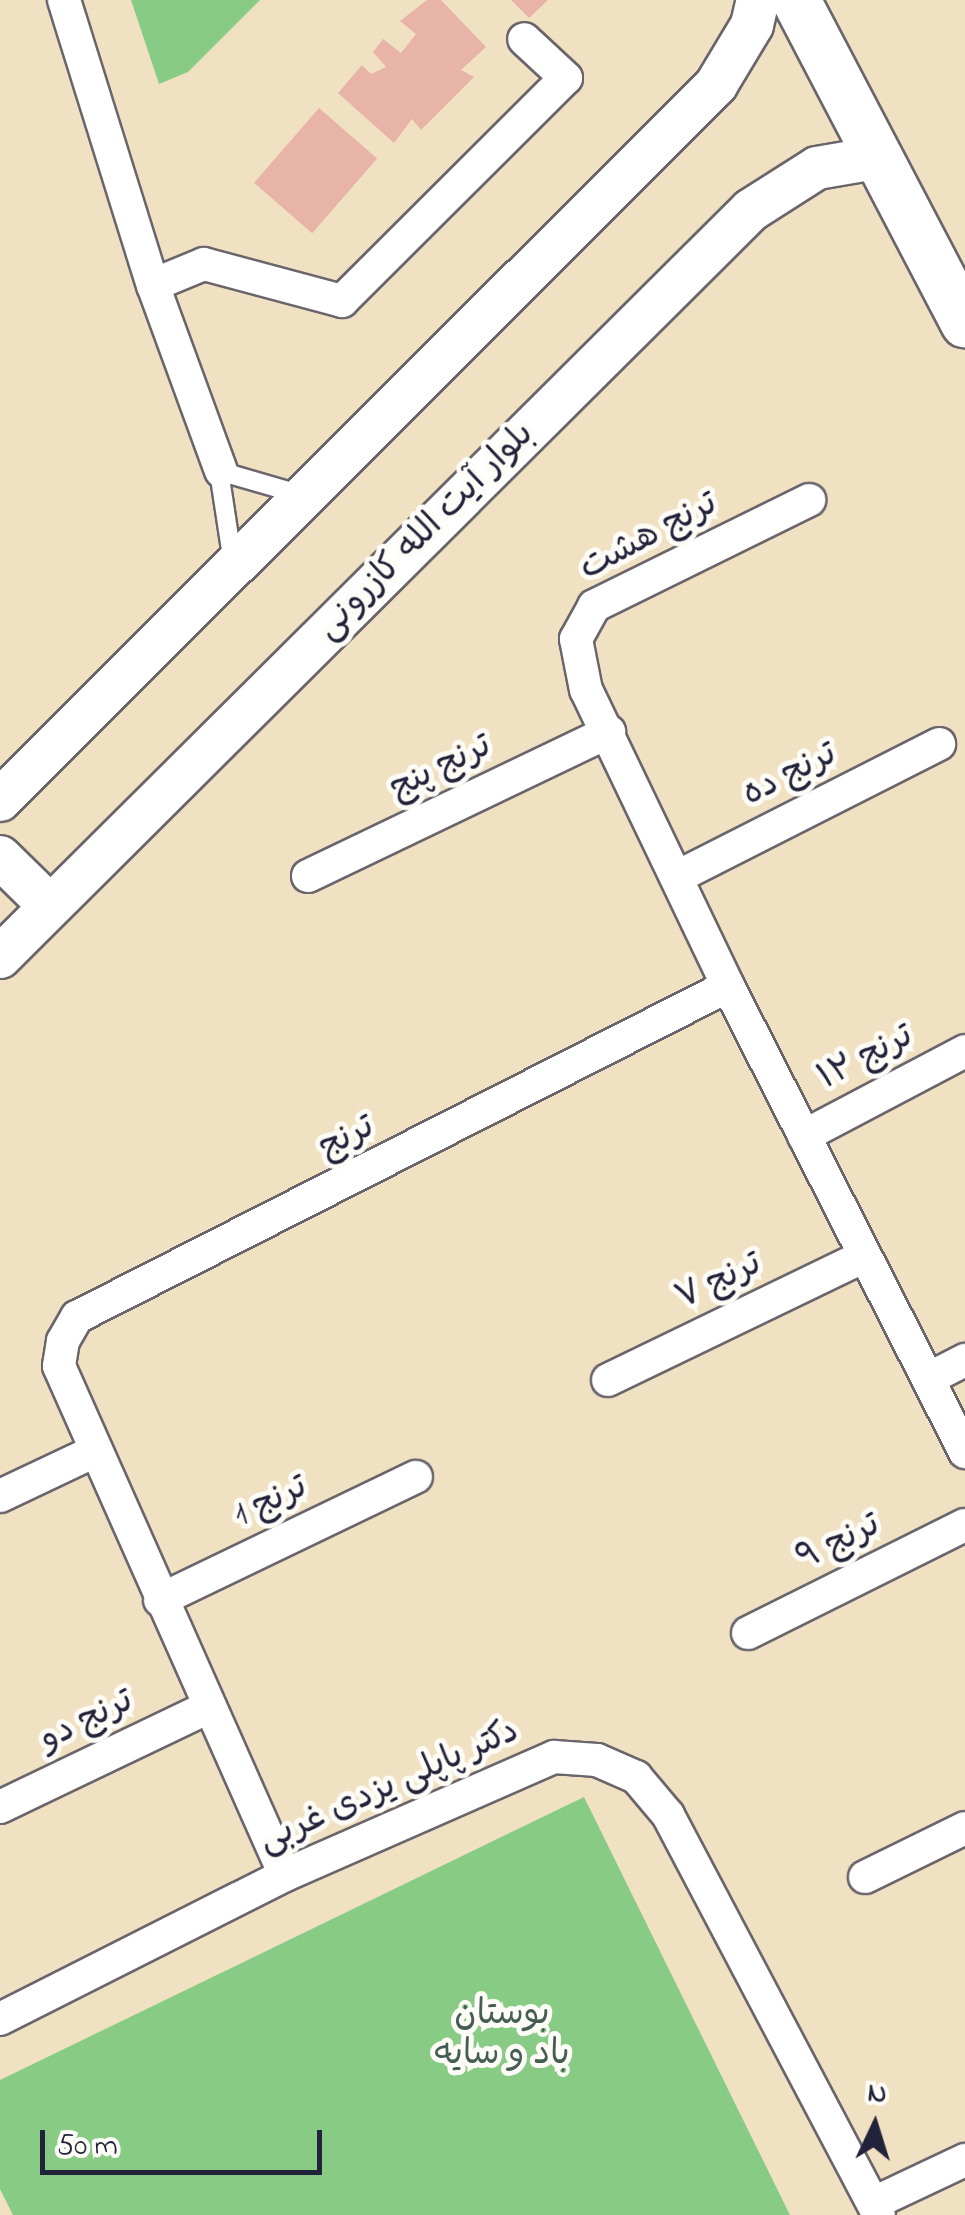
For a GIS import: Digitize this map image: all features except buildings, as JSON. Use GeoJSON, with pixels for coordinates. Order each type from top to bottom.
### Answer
{"type":"FeatureCollection","features":[{"type":"Feature","properties":{"kind":"main road"},"geometry":{"type":"LineString","coordinates":[[796,0],[965,323]]}},
{"type":"Feature","properties":{"kind":"street"},"geometry":{"type":"LineString","coordinates":[[64,0],[153,285],[221,472]]}},
{"type":"Feature","properties":{"kind":"street"},"geometry":{"type":"LineString","coordinates":[[0,800],[235,570],[716,85],[752,25],[758,0]]}},
{"type":"Feature","properties":{"kind":"street"},"geometry":{"type":"LineString","coordinates":[[153,285],[204,264],[342,301],[566,78],[524,39]]}},
{"type":"Feature","properties":{"kind":"street","name":"بلوار آیت الله کازرونی"},"geometry":{"type":"LineString","coordinates":[[0,957],[750,210],[816,168],[881,158]]}},
{"type":"Feature","properties":{"kind":"street","name":"ترنج هشت"},"geometry":{"type":"LineString","coordinates":[[609,732],[580,671],[576,640],[586,615],[809,500]]}},
{"type":"Feature","properties":{"kind":"street"},"geometry":{"type":"LineString","coordinates":[[609,732],[728,986],[965,1452]]}},
{"type":"Feature","properties":{"kind":"street","name":"ترنج پنج"},"geometry":{"type":"LineString","coordinates":[[308,876],[609,732]]}},
{"type":"Feature","properties":{"kind":"street","name":"ترنج ده"},"geometry":{"type":"LineString","coordinates":[[677,877],[939,744]]}},
{"type":"Feature","properties":{"kind":"street"},"geometry":{"type":"LineString","coordinates":[[0,858],[50,906]]}},
{"type":"Feature","properties":{"kind":"street","name":"ترنج"},"geometry":{"type":"LineString","coordinates":[[285,1875],[93,1452],[60,1366],[63,1341],[77,1318],[728,986]]}},
{"type":"Feature","properties":{"kind":"street","name":"ترنج ۱۲"},"geometry":{"type":"LineString","coordinates":[[804,1136],[965,1051]]}},
{"type":"Feature","properties":{"kind":"street","name":"ترنج ۷"},"geometry":{"type":"LineString","coordinates":[[608,1380],[865,1256]]}},
{"type":"Feature","properties":{"kind":"street"},"geometry":{"type":"LineString","coordinates":[[928,1379],[965,1360]]}},
{"type":"Feature","properties":{"kind":"street"},"geometry":{"type":"LineString","coordinates":[[0,1496],[93,1452]]}},
{"type":"Feature","properties":{"kind":"street","name":"ترنج 1"},"geometry":{"type":"LineString","coordinates":[[160,1600],[416,1477]]}},
{"type":"Feature","properties":{"kind":"street","name":"ترنج ۹"},"geometry":{"type":"LineString","coordinates":[[748,1633],[965,1524]]}},
{"type":"Feature","properties":{"kind":"street","name":"ترنج دو"},"geometry":{"type":"LineString","coordinates":[[0,1806],[209,1707]]}},
{"type":"Feature","properties":{"kind":"street","name":"دکتر پاپلی یزدی غربی"},"geometry":{"type":"LineString","coordinates":[[0,2019],[285,1875],[554,1757],[597,1760],[636,1776],[668,1814],[877,2209]]}},
{"type":"Feature","properties":{"kind":"street"},"geometry":{"type":"LineString","coordinates":[[865,1877],[965,1828]]}},
{"type":"Feature","properties":{"kind":"street"},"geometry":{"type":"LineString","coordinates":[[877,2209],[965,2160]]}},
{"type":"Feature","properties":{"kind":"lane"},"geometry":{"type":"LineString","coordinates":[[235,570],[221,472],[308,497]]}},
{"type":"Feature","properties":{"kind":"green space"},"geometry":{"type":"Polygon","coordinates":[[[131,0],[260,0],[188,72],[159,84],[131,0]]]}},
{"type":"Feature","properties":{"kind":"green space","name":"بوستان باد و سایه"},"geometry":{"type":"Polygon","coordinates":[[[584,1797],[790,2215],[13,2215],[0,2189],[0,2080],[584,1797]]]}}]}
